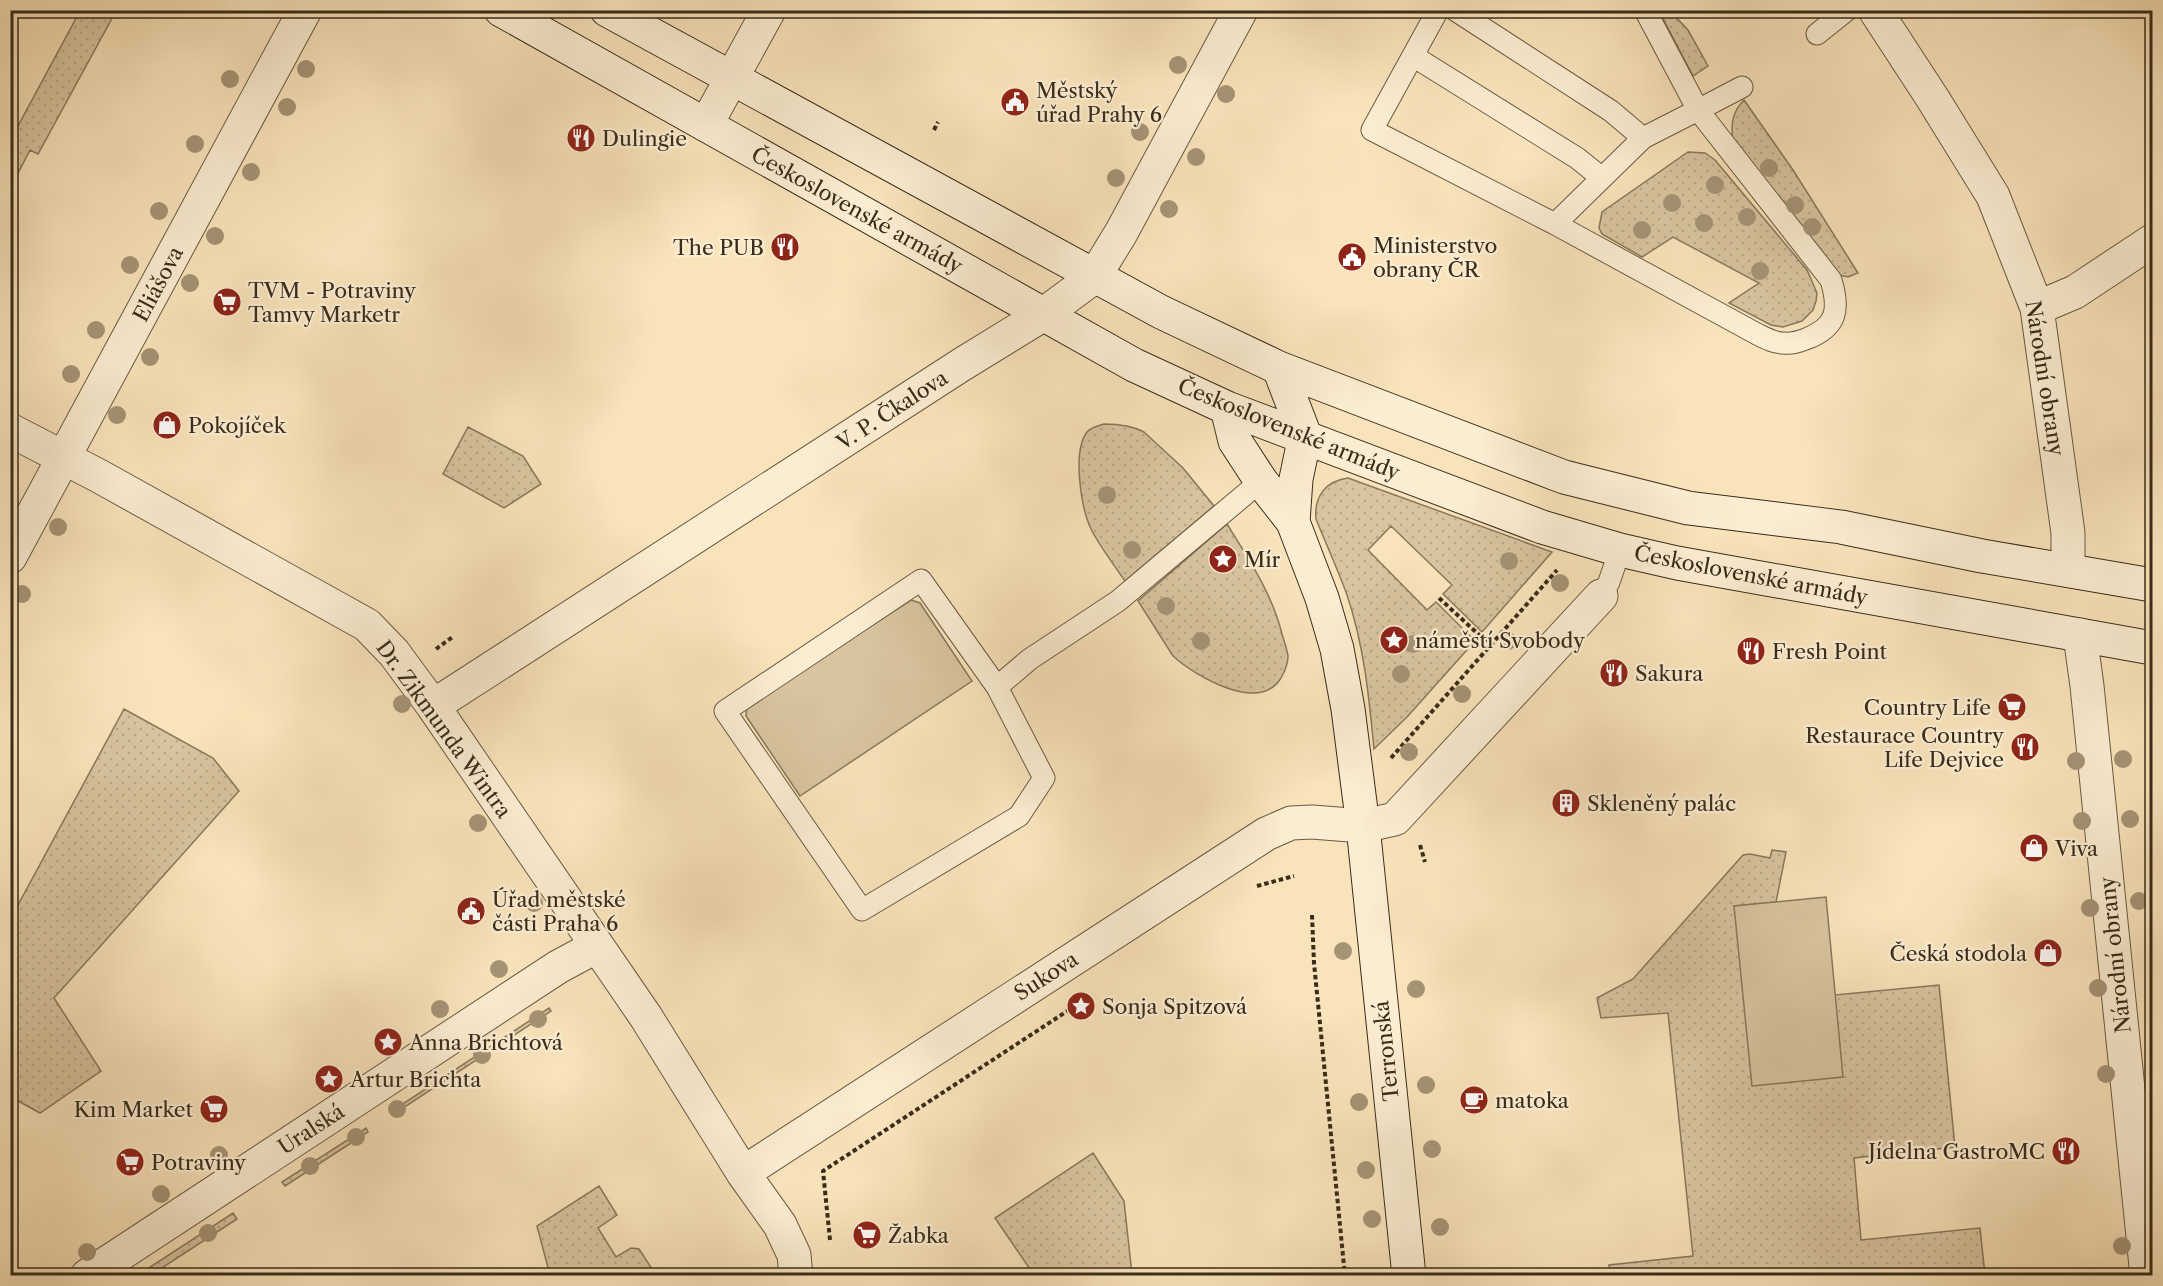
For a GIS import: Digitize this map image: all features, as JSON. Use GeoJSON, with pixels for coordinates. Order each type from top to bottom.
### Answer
{"type":"FeatureCollection","features":[{"type":"Feature","properties":{"kind":"street","name":"Eliášova"},"geometry":{"type":"LineString","coordinates":[[10,557],[305,10]]}},
{"type":"Feature","properties":{"kind":"street","name":"Československé armády"},"geometry":{"type":"LineString","coordinates":[[501,10],[1134,365],[1227,408],[1542,527],[1620,550],[1677,563],[2152,648]]}},
{"type":"Feature","properties":{"kind":"street"},"geometry":{"type":"LineString","coordinates":[[607,10],[1161,312],[1279,368],[1564,477],[1713,512],[1841,527],[1982,556],[2152,585]]}},
{"type":"Feature","properties":{"kind":"street"},"geometry":{"type":"LineString","coordinates":[[706,125],[769,10]]}},
{"type":"Feature","properties":{"kind":"street","name":"V. P. Čkalova"},"geometry":{"type":"LineString","coordinates":[[433,706],[961,365],[1044,314],[1094,277],[1121,233],[1241,10]]}},
{"type":"Feature","properties":{"kind":"street","name":"Národní obrany"},"geometry":{"type":"LineString","coordinates":[[1875,10],[1993,196],[2037,308],[2068,533],[2068,570]]}},
{"type":"Feature","properties":{"kind":"street"},"geometry":{"type":"LineString","coordinates":[[2037,308],[2074,292],[2152,241]]}},
{"type":"Feature","properties":{"kind":"street"},"geometry":{"type":"LineString","coordinates":[[1279,368],[1305,436],[1296,479],[1293,522]]}},
{"type":"Feature","properties":{"kind":"street"},"geometry":{"type":"LineString","coordinates":[[1227,408],[1235,441],[1261,481],[1293,522],[1322,598],[1337,650],[1348,709],[1363,826],[1395,819],[1409,806],[1600,596]]}},
{"type":"Feature","properties":{"kind":"street","name":"Dr. Zikmunda Wintra"},"geometry":{"type":"LineString","coordinates":[[10,430],[64,457],[366,625],[394,653],[433,706],[646,1017],[743,1173],[780,1226],[794,1255],[796,1275]]}},
{"type":"Feature","properties":{"kind":"street","name":"Národní obrany"},"geometry":{"type":"LineString","coordinates":[[2080,635],[2147,1275]]}},
{"type":"Feature","properties":{"kind":"street","name":"Sukova"},"geometry":{"type":"LineString","coordinates":[[743,1173],[1266,834],[1291,823],[1312,822],[1363,826]]}},
{"type":"Feature","properties":{"kind":"street","name":"Terronská"},"geometry":{"type":"LineString","coordinates":[[1363,826],[1409,1275]]}},
{"type":"Feature","properties":{"kind":"street","name":"Uralská"},"geometry":{"type":"LineString","coordinates":[[87,1275],[558,967],[597,946]]}},
{"type":"Feature","properties":{"kind":"lane"},"geometry":{"type":"LineString","coordinates":[[1438,10],[1372,130],[1757,334],[1781,344],[1794,344],[1819,334],[1833,320],[1836,312],[1836,296],[1831,280],[1698,110],[1645,10]]}},
{"type":"Feature","properties":{"kind":"lane"},"geometry":{"type":"LineString","coordinates":[[1455,10],[1611,111],[1643,138]]}},
{"type":"Feature","properties":{"kind":"lane"},"geometry":{"type":"LineString","coordinates":[[1817,34],[1847,10]]}},
{"type":"Feature","properties":{"kind":"lane"},"geometry":{"type":"LineString","coordinates":[[1413,56],[1577,158],[1602,178]]}},
{"type":"Feature","properties":{"kind":"lane"},"geometry":{"type":"LineString","coordinates":[[1555,225],[1643,138],[1742,87]]}},
{"type":"Feature","properties":{"kind":"lane"},"geometry":{"type":"LineString","coordinates":[[997,687],[1030,659],[1118,601],[1261,481]]}},
{"type":"Feature","properties":{"kind":"lane"},"geometry":{"type":"LineString","coordinates":[[1600,596],[1609,582],[1620,550]]}},
{"type":"Feature","properties":{"kind":"lane"},"geometry":{"type":"LineString","coordinates":[[921,580],[997,687],[1044,778],[1020,816],[862,910],[725,711],[921,580]]}},
{"type":"Feature","properties":{"kind":"path"},"geometry":{"type":"LineString","coordinates":[[934,130],[938,122]]}},
{"type":"Feature","properties":{"kind":"path"},"geometry":{"type":"LineString","coordinates":[[1439,598],[1490,645]]}},
{"type":"Feature","properties":{"kind":"path"},"geometry":{"type":"LineString","coordinates":[[1255,886],[1294,876]]}},
{"type":"Feature","properties":{"kind":"path"},"geometry":{"type":"LineString","coordinates":[[1312,915],[1314,963],[1345,1275]]}},
{"type":"Feature","properties":{"kind":"path"},"geometry":{"type":"LineString","coordinates":[[830,1241],[823,1171],[1087,998]]}},
{"type":"Feature","properties":{"kind":"shaded area"},"geometry":{"type":"Polygon","coordinates":[[[80,11],[116,11],[38,154],[30,150],[11,187],[11,139],[80,11]]]}},
{"type":"Feature","properties":{"kind":"shaded area"},"geometry":{"type":"Polygon","coordinates":[[[1659,11],[1670,11],[1688,30],[1708,66],[1693,76],[1659,11]]]}},
{"type":"Feature","properties":{"kind":"shaded area"},"geometry":{"type":"Polygon","coordinates":[[[1744,100],[1793,170],[1858,273],[1848,277],[1839,275],[1733,143],[1733,120],[1744,100]]]}},
{"type":"Feature","properties":{"kind":"shaded area"},"geometry":{"type":"Polygon","coordinates":[[[1688,152],[1705,153],[1715,160],[1807,270],[1817,293],[1813,310],[1802,321],[1783,327],[1771,325],[1729,303],[1759,283],[1673,237],[1642,257],[1602,234],[1599,228],[1602,212],[1688,152]]]}},
{"type":"Feature","properties":{"kind":"shaded area"},"geometry":{"type":"Polygon","coordinates":[[[1104,424],[1124,425],[1144,432],[1183,468],[1214,506],[1125,581],[1092,531],[1084,509],[1080,481],[1082,441],[1089,430],[1104,424]]]}},
{"type":"Feature","properties":{"kind":"shaded area"},"geometry":{"type":"Polygon","coordinates":[[[468,427],[523,456],[541,484],[504,508],[443,474],[468,427]]]}},
{"type":"Feature","properties":{"kind":"shaded area"},"geometry":{"type":"Polygon","coordinates":[[[1348,478],[1552,552],[1482,632],[1443,594],[1452,585],[1391,526],[1368,550],[1427,610],[1436,602],[1475,641],[1407,717],[1374,749],[1368,691],[1358,633],[1347,595],[1316,519],[1317,504],[1323,491],[1327,486],[1348,478]]]}},
{"type":"Feature","properties":{"kind":"shaded area"},"geometry":{"type":"Polygon","coordinates":[[[1227,524],[1266,591],[1278,619],[1288,653],[1287,665],[1281,678],[1271,688],[1258,693],[1227,688],[1183,664],[1173,656],[1138,601],[1227,524]]]}},
{"type":"Feature","properties":{"kind":"shaded area"},"geometry":{"type":"Polygon","coordinates":[[[911,600],[920,603],[972,681],[800,796],[746,716],[747,706],[911,600]]]}},
{"type":"Feature","properties":{"kind":"shaded area"},"geometry":{"type":"Polygon","coordinates":[[[124,709],[213,758],[239,791],[54,998],[101,1071],[40,1113],[11,1097],[11,918],[124,709]]]}},
{"type":"Feature","properties":{"kind":"shaded area"},"geometry":{"type":"Polygon","coordinates":[[[1772,850],[1786,852],[1776,902],[1734,906],[1835,995],[1939,985],[1955,1147],[1854,1158],[1861,1240],[1980,1228],[1985,1275],[1610,1275],[1609,1265],[1693,1256],[1668,1013],[1601,1018],[1597,998],[1633,979],[1743,855],[1770,858],[1772,850]]]}},
{"type":"Feature","properties":{"kind":"shaded area"},"geometry":{"type":"Polygon","coordinates":[[[1826,897],[1843,1077],[1752,1086],[1734,906],[1826,897]]]}},
{"type":"Feature","properties":{"kind":"shaded area"},"geometry":{"type":"Polygon","coordinates":[[[549,1008],[551,1011],[394,1114],[392,1111],[549,1008]]]}},
{"type":"Feature","properties":{"kind":"shaded area"},"geometry":{"type":"Polygon","coordinates":[[[366,1128],[368,1132],[285,1186],[282,1182],[366,1128]]]}},
{"type":"Feature","properties":{"kind":"shaded area"},"geometry":{"type":"Polygon","coordinates":[[[1093,1153],[1124,1201],[1132,1275],[1034,1275],[995,1218],[1093,1153]]]}},
{"type":"Feature","properties":{"kind":"shaded area"},"geometry":{"type":"Polygon","coordinates":[[[599,1186],[617,1215],[598,1228],[616,1257],[631,1248],[639,1249],[656,1275],[550,1275],[537,1226],[599,1186]]]}},
{"type":"Feature","properties":{"kind":"shaded area"},"geometry":{"type":"Polygon","coordinates":[[[233,1213],[237,1219],[151,1275],[138,1275],[233,1213]]]}},
{"type":"Feature","properties":{"kind":"place","name":"Městský úřad Prahy 6"},"geometry":{"type":"Point","coordinates":[1015,102]}},
{"type":"Feature","properties":{"kind":"place","name":"Dulingie"},"geometry":{"type":"Point","coordinates":[581,138]}},
{"type":"Feature","properties":{"kind":"place","name":"The PUB"},"geometry":{"type":"Point","coordinates":[785,247]}},
{"type":"Feature","properties":{"kind":"place","name":"Ministerstvo obrany ČR"},"geometry":{"type":"Point","coordinates":[1352,257]}},
{"type":"Feature","properties":{"kind":"place","name":"TVM - Potraviny Tamvy Marketr"},"geometry":{"type":"Point","coordinates":[227,302]}},
{"type":"Feature","properties":{"kind":"place","name":"Pokojíček"},"geometry":{"type":"Point","coordinates":[167,425]}},
{"type":"Feature","properties":{"kind":"place","name":"Mír"},"geometry":{"type":"Point","coordinates":[1223,559]}},
{"type":"Feature","properties":{"kind":"place","name":"náměstí Svobody"},"geometry":{"type":"Point","coordinates":[1394,640]}},
{"type":"Feature","properties":{"kind":"place","name":"Fresh Point"},"geometry":{"type":"Point","coordinates":[1751,651]}},
{"type":"Feature","properties":{"kind":"place","name":"Sakura"},"geometry":{"type":"Point","coordinates":[1614,673]}},
{"type":"Feature","properties":{"kind":"place","name":"Country Life"},"geometry":{"type":"Point","coordinates":[2012,707]}},
{"type":"Feature","properties":{"kind":"place","name":"Restaurace Country Life Dejvice"},"geometry":{"type":"Point","coordinates":[2025,747]}},
{"type":"Feature","properties":{"kind":"place","name":"Skleněný palác"},"geometry":{"type":"Point","coordinates":[1566,803]}},
{"type":"Feature","properties":{"kind":"place","name":"Viva"},"geometry":{"type":"Point","coordinates":[2034,848]}},
{"type":"Feature","properties":{"kind":"place","name":"Úřad městské části Praha 6"},"geometry":{"type":"Point","coordinates":[471,911]}},
{"type":"Feature","properties":{"kind":"place","name":"Česká stodola"},"geometry":{"type":"Point","coordinates":[2048,953]}},
{"type":"Feature","properties":{"kind":"place","name":"Sonja Spitzová"},"geometry":{"type":"Point","coordinates":[1081,1006]}},
{"type":"Feature","properties":{"kind":"place","name":"Anna Brichtová"},"geometry":{"type":"Point","coordinates":[388,1042]}},
{"type":"Feature","properties":{"kind":"place","name":"Artur Brichta"},"geometry":{"type":"Point","coordinates":[329,1079]}},
{"type":"Feature","properties":{"kind":"place","name":"matoka"},"geometry":{"type":"Point","coordinates":[1474,1100]}},
{"type":"Feature","properties":{"kind":"place","name":"Kim Market"},"geometry":{"type":"Point","coordinates":[214,1109]}},
{"type":"Feature","properties":{"kind":"place","name":"Jídelna GastroMC"},"geometry":{"type":"Point","coordinates":[2066,1151]}},
{"type":"Feature","properties":{"kind":"place","name":"Potraviny"},"geometry":{"type":"Point","coordinates":[130,1162]}},
{"type":"Feature","properties":{"kind":"place","name":"Žabka"},"geometry":{"type":"Point","coordinates":[867,1235]}}]}
